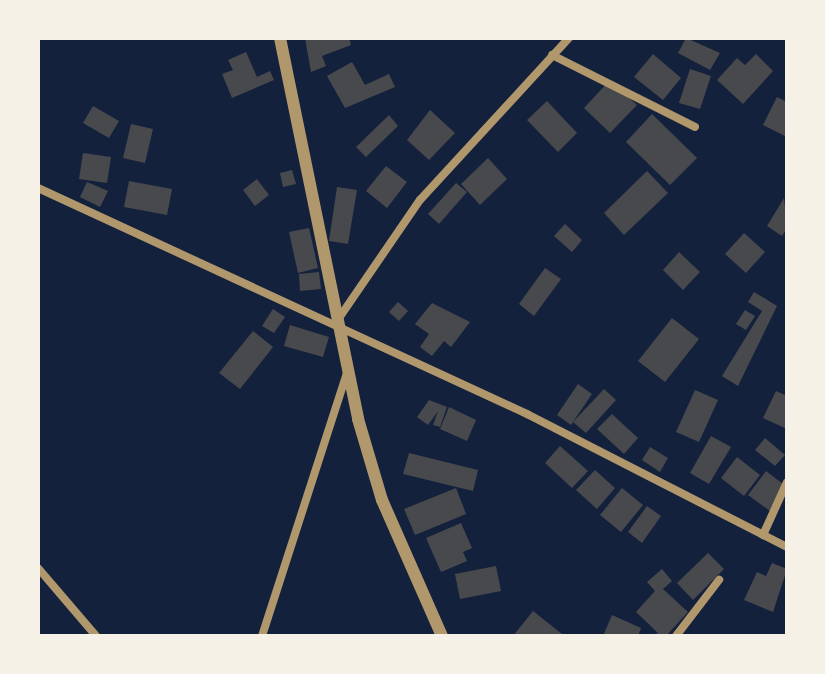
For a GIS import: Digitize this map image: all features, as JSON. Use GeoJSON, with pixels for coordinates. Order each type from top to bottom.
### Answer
{"type":"FeatureCollection","features":[{"type":"Feature","properties":{"kind":"street"},"geometry":{"type":"LineString","coordinates":[[280,38],[347,373],[382,500],[442,636]]}},
{"type":"Feature","properties":{"kind":"street"},"geometry":{"type":"LineString","coordinates":[[337,327],[420,200],[569,38]]}},
{"type":"Feature","properties":{"kind":"street"},"geometry":{"type":"LineString","coordinates":[[552,55],[695,127]]}},
{"type":"Feature","properties":{"kind":"street"},"geometry":{"type":"LineString","coordinates":[[38,188],[527,414],[787,547]]}},
{"type":"Feature","properties":{"kind":"street"},"geometry":{"type":"LineString","coordinates":[[262,636],[347,373]]}},
{"type":"Feature","properties":{"kind":"street"},"geometry":{"type":"LineString","coordinates":[[763,535],[787,482]]}},
{"type":"Feature","properties":{"kind":"street"},"geometry":{"type":"LineString","coordinates":[[38,568],[96,636]]}},
{"type":"Feature","properties":{"kind":"street"},"geometry":{"type":"LineString","coordinates":[[676,636],[719,580]]}},
{"type":"Feature","properties":{"kind":"building"},"geometry":{"type":"Polygon","coordinates":[[[305,38],[349,38],[351,45],[322,56],[326,66],[311,72],[305,38]]]}},
{"type":"Feature","properties":{"kind":"building"},"geometry":{"type":"Polygon","coordinates":[[[686,38],[720,53],[710,70],[678,53],[686,38]]]}},
{"type":"Feature","properties":{"kind":"building"},"geometry":{"type":"Polygon","coordinates":[[[246,52],[257,77],[270,71],[274,80],[232,98],[222,74],[233,70],[228,60],[246,52]]]}},
{"type":"Feature","properties":{"kind":"building"},"geometry":{"type":"Polygon","coordinates":[[[653,54],[681,78],[663,100],[634,77],[653,54]]]}},
{"type":"Feature","properties":{"kind":"building"},"geometry":{"type":"Polygon","coordinates":[[[756,54],[773,71],[743,104],[717,80],[737,58],[745,65],[756,54]]]}},
{"type":"Feature","properties":{"kind":"building"},"geometry":{"type":"Polygon","coordinates":[[[352,62],[365,85],[389,74],[395,87],[345,108],[327,76],[352,62]]]}},
{"type":"Feature","properties":{"kind":"building"},"geometry":{"type":"Polygon","coordinates":[[[690,69],[711,76],[700,109],[679,103],[690,69]]]}},
{"type":"Feature","properties":{"kind":"building"},"geometry":{"type":"Polygon","coordinates":[[[610,80],[637,105],[610,133],[584,108],[610,80]]]}},
{"type":"Feature","properties":{"kind":"building"},"geometry":{"type":"Polygon","coordinates":[[[777,97],[787,102],[787,137],[763,125],[777,97]]]}},
{"type":"Feature","properties":{"kind":"building"},"geometry":{"type":"Polygon","coordinates":[[[547,101],[577,133],[558,152],[527,120],[547,101]]]}},
{"type":"Feature","properties":{"kind":"building"},"geometry":{"type":"Polygon","coordinates":[[[93,106],[119,121],[109,138],[83,123],[93,106]]]}},
{"type":"Feature","properties":{"kind":"building"},"geometry":{"type":"Polygon","coordinates":[[[430,110],[455,133],[429,160],[407,140],[430,110]]]}},
{"type":"Feature","properties":{"kind":"building"},"geometry":{"type":"Polygon","coordinates":[[[652,114],[697,158],[670,185],[626,142],[652,114]]]}},
{"type":"Feature","properties":{"kind":"building"},"geometry":{"type":"Polygon","coordinates":[[[389,115],[398,126],[366,157],[356,147],[389,115]]]}},
{"type":"Feature","properties":{"kind":"building"},"geometry":{"type":"Polygon","coordinates":[[[131,124],[153,129],[145,163],[123,158],[131,124]]]}},
{"type":"Feature","properties":{"kind":"building"},"geometry":{"type":"Polygon","coordinates":[[[83,153],[111,157],[107,183],[79,179],[83,153]]]}},
{"type":"Feature","properties":{"kind":"building"},"geometry":{"type":"Polygon","coordinates":[[[488,158],[507,179],[480,205],[461,184],[488,158]]]}},
{"type":"Feature","properties":{"kind":"building"},"geometry":{"type":"Polygon","coordinates":[[[386,166],[407,182],[387,208],[366,191],[386,166]]]}},
{"type":"Feature","properties":{"kind":"building"},"geometry":{"type":"Polygon","coordinates":[[[292,170],[296,184],[283,187],[280,173],[292,170]]]}},
{"type":"Feature","properties":{"kind":"building"},"geometry":{"type":"Polygon","coordinates":[[[647,171],[668,193],[624,235],[604,213],[647,171]]]}},
{"type":"Feature","properties":{"kind":"building"},"geometry":{"type":"Polygon","coordinates":[[[257,179],[269,195],[255,206],[243,190],[257,179]]]}},
{"type":"Feature","properties":{"kind":"building"},"geometry":{"type":"Polygon","coordinates":[[[129,181],[172,189],[167,215],[124,207],[129,181]]]}},
{"type":"Feature","properties":{"kind":"building"},"geometry":{"type":"Polygon","coordinates":[[[87,182],[108,191],[100,207],[80,197],[87,182]]]}},
{"type":"Feature","properties":{"kind":"building"},"geometry":{"type":"Polygon","coordinates":[[[456,183],[467,192],[439,224],[428,214],[456,183]]]}},
{"type":"Feature","properties":{"kind":"building"},"geometry":{"type":"Polygon","coordinates":[[[337,187],[357,190],[348,244],[329,241],[337,187]]]}},
{"type":"Feature","properties":{"kind":"building"},"geometry":{"type":"Polygon","coordinates":[[[784,198],[787,228],[782,236],[767,226],[784,198]]]}},
{"type":"Feature","properties":{"kind":"building"},"geometry":{"type":"Polygon","coordinates":[[[565,224],[582,240],[572,252],[554,236],[565,224]]]}},
{"type":"Feature","properties":{"kind":"building"},"geometry":{"type":"Polygon","coordinates":[[[309,228],[318,268],[298,273],[289,232],[309,228]]]}},
{"type":"Feature","properties":{"kind":"building"},"geometry":{"type":"Polygon","coordinates":[[[744,233],[765,252],[746,273],[725,254],[744,233]]]}},
{"type":"Feature","properties":{"kind":"building"},"geometry":{"type":"Polygon","coordinates":[[[679,252],[700,272],[683,290],[663,270],[679,252]]]}},
{"type":"Feature","properties":{"kind":"building"},"geometry":{"type":"Polygon","coordinates":[[[545,268],[561,279],[534,316],[519,304],[545,268]]]}},
{"type":"Feature","properties":{"kind":"building"},"geometry":{"type":"Polygon","coordinates":[[[319,272],[321,289],[300,291],[299,274],[319,272]]]}},
{"type":"Feature","properties":{"kind":"building"},"geometry":{"type":"Polygon","coordinates":[[[754,292],[777,306],[738,386],[722,376],[762,311],[748,302],[754,292]]]}},
{"type":"Feature","properties":{"kind":"building"},"geometry":{"type":"Polygon","coordinates":[[[398,302],[408,311],[399,321],[389,312],[398,302]]]}},
{"type":"Feature","properties":{"kind":"building"},"geometry":{"type":"Polygon","coordinates":[[[432,303],[470,322],[451,347],[444,341],[432,356],[420,347],[429,334],[415,324],[432,303]]]}},
{"type":"Feature","properties":{"kind":"building"},"geometry":{"type":"Polygon","coordinates":[[[273,309],[285,317],[274,333],[262,326],[273,309]]]}},
{"type":"Feature","properties":{"kind":"building"},"geometry":{"type":"Polygon","coordinates":[[[745,310],[755,316],[746,330],[736,324],[745,310]]]}},
{"type":"Feature","properties":{"kind":"building"},"geometry":{"type":"Polygon","coordinates":[[[672,318],[699,339],[665,382],[638,361],[672,318]]]}},
{"type":"Feature","properties":{"kind":"building"},"geometry":{"type":"Polygon","coordinates":[[[290,325],[329,337],[323,357],[284,346],[290,325]]]}},
{"type":"Feature","properties":{"kind":"building"},"geometry":{"type":"Polygon","coordinates":[[[253,331],[273,347],[240,389],[219,373],[253,331]]]}},
{"type":"Feature","properties":{"kind":"building"},"geometry":{"type":"Polygon","coordinates":[[[578,384],[592,394],[571,425],[557,415],[578,384]]]}},
{"type":"Feature","properties":{"kind":"building"},"geometry":{"type":"Polygon","coordinates":[[[604,389],[616,400],[586,433],[573,422],[604,389]]]}},
{"type":"Feature","properties":{"kind":"building"},"geometry":{"type":"Polygon","coordinates":[[[695,390],[718,400],[699,442],[676,432],[695,390]]]}},
{"type":"Feature","properties":{"kind":"building"},"geometry":{"type":"Polygon","coordinates":[[[776,391],[787,396],[787,429],[763,418],[776,391]]]}},
{"type":"Feature","properties":{"kind":"building"},"geometry":{"type":"Polygon","coordinates":[[[429,400],[447,407],[440,427],[433,425],[438,411],[428,425],[417,417],[429,400]]]}},
{"type":"Feature","properties":{"kind":"building"},"geometry":{"type":"Polygon","coordinates":[[[449,407],[476,420],[467,441],[440,429],[449,407]]]}},
{"type":"Feature","properties":{"kind":"building"},"geometry":{"type":"Polygon","coordinates":[[[612,414],[638,438],[624,454],[597,429],[612,414]]]}},
{"type":"Feature","properties":{"kind":"building"},"geometry":{"type":"Polygon","coordinates":[[[711,436],[731,447],[709,484],[690,473],[711,436]]]}},
{"type":"Feature","properties":{"kind":"building"},"geometry":{"type":"Polygon","coordinates":[[[765,438],[785,455],[775,466],[755,450],[765,438]]]}},
{"type":"Feature","properties":{"kind":"building"},"geometry":{"type":"Polygon","coordinates":[[[560,446],[588,471],[572,488],[545,463],[560,446]]]}},
{"type":"Feature","properties":{"kind":"building"},"geometry":{"type":"Polygon","coordinates":[[[650,447],[668,458],[660,472],[642,460],[650,447]]]}},
{"type":"Feature","properties":{"kind":"building"},"geometry":{"type":"Polygon","coordinates":[[[409,453],[478,470],[473,491],[403,474],[409,453]]]}},
{"type":"Feature","properties":{"kind":"building"},"geometry":{"type":"Polygon","coordinates":[[[737,457],[760,475],[744,496],[721,478],[737,457]]]}},
{"type":"Feature","properties":{"kind":"building"},"geometry":{"type":"Polygon","coordinates":[[[595,470],[615,488],[597,509],[576,490],[595,470]]]}},
{"type":"Feature","properties":{"kind":"building"},"geometry":{"type":"Polygon","coordinates":[[[766,471],[787,487],[770,511],[748,495],[766,471]]]}},
{"type":"Feature","properties":{"kind":"building"},"geometry":{"type":"Polygon","coordinates":[[[456,488],[466,514],[415,535],[404,509],[456,488]]]}},
{"type":"Feature","properties":{"kind":"building"},"geometry":{"type":"Polygon","coordinates":[[[622,488],[643,505],[621,532],[600,515],[622,488]]]}},
{"type":"Feature","properties":{"kind":"building"},"geometry":{"type":"Polygon","coordinates":[[[647,506],[661,516],[642,543],[628,532],[647,506]]]}},
{"type":"Feature","properties":{"kind":"building"},"geometry":{"type":"Polygon","coordinates":[[[461,523],[472,548],[463,552],[467,561],[441,572],[426,538],[461,523]]]}},
{"type":"Feature","properties":{"kind":"building"},"geometry":{"type":"Polygon","coordinates":[[[708,553],[724,569],[693,600],[677,583],[708,553]]]}},
{"type":"Feature","properties":{"kind":"building"},"geometry":{"type":"Polygon","coordinates":[[[772,563],[787,569],[773,612],[744,600],[757,572],[766,576],[772,563]]]}},
{"type":"Feature","properties":{"kind":"building"},"geometry":{"type":"Polygon","coordinates":[[[496,566],[501,591],[460,599],[455,574],[496,566]]]}},
{"type":"Feature","properties":{"kind":"building"},"geometry":{"type":"Polygon","coordinates":[[[662,569],[672,581],[663,589],[688,612],[666,636],[649,636],[658,633],[636,612],[655,591],[647,582],[662,569]]]}},
{"type":"Feature","properties":{"kind":"building"},"geometry":{"type":"Polygon","coordinates":[[[533,611],[562,634],[513,636],[533,611]]]}},
{"type":"Feature","properties":{"kind":"building"},"geometry":{"type":"Polygon","coordinates":[[[612,615],[641,628],[638,636],[603,636],[612,615]]]}}]}
